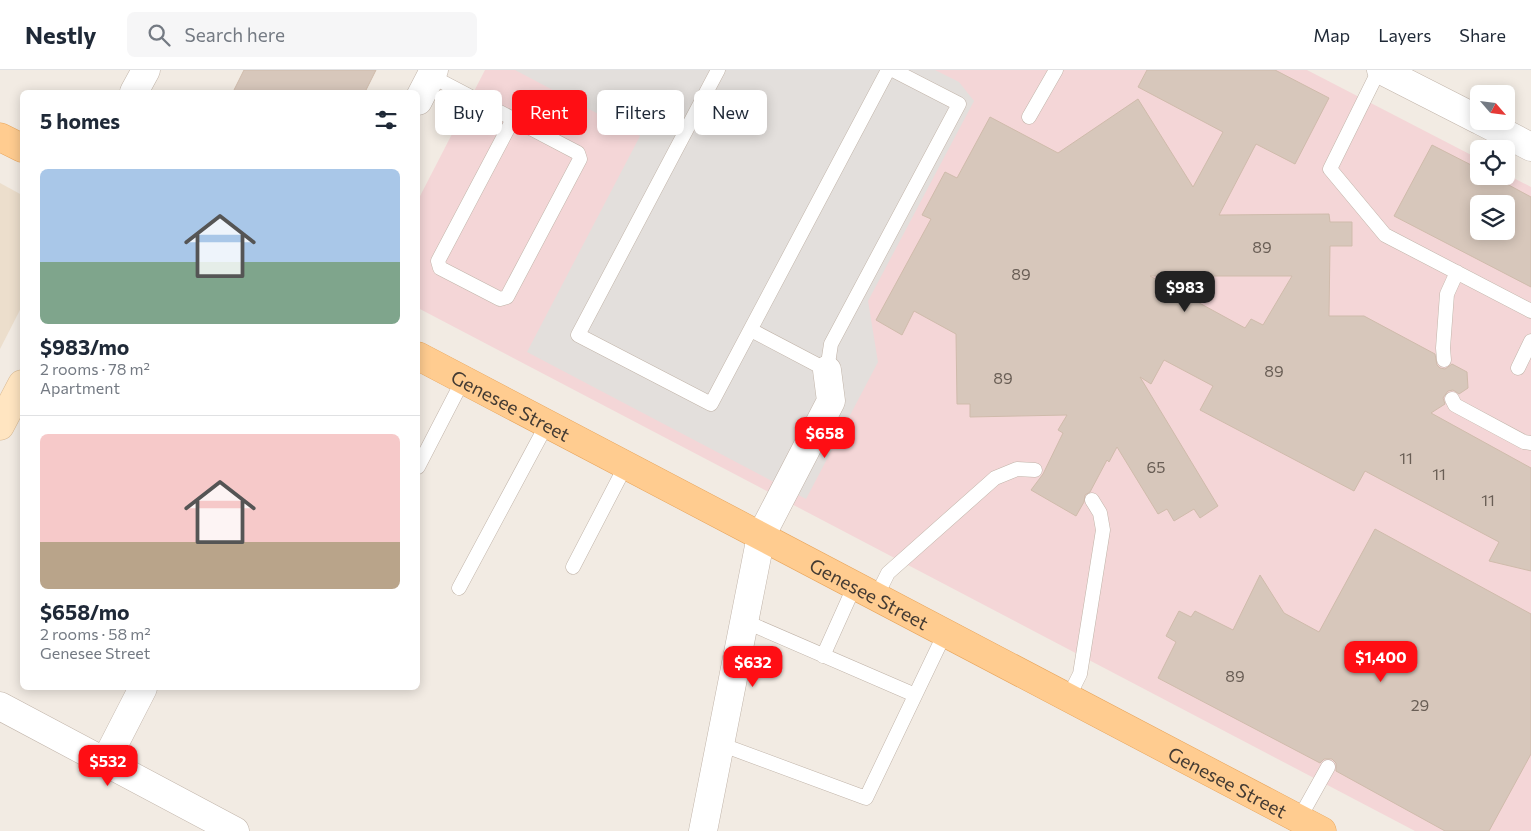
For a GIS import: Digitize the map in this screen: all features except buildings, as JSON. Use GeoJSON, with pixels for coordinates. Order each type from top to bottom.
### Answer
{"type":"FeatureCollection","features":[{"type":"Feature","properties":{"kind":"main road"},"geometry":{"type":"LineString","coordinates":[[0,137],[20,147]]}},
{"type":"Feature","properties":{"kind":"main road","name":"Genesee Street"},"geometry":{"type":"LineString","coordinates":[[420,357],[1311,825]]}},
{"type":"Feature","properties":{"kind":"street"},"geometry":{"type":"LineString","coordinates":[[135,90],[146,70]]}},
{"type":"Feature","properties":{"kind":"street"},"geometry":{"type":"LineString","coordinates":[[1380,70],[1470,116]]}},
{"type":"Feature","properties":{"kind":"street"},"geometry":{"type":"LineString","coordinates":[[420,97],[433,73]]}},
{"type":"Feature","properties":{"kind":"street"},"geometry":{"type":"LineString","coordinates":[[1498,130],[1531,147]]}},
{"type":"Feature","properties":{"kind":"street"},"geometry":{"type":"LineString","coordinates":[[703,831],[761,536],[831,401],[827,370]]}},
{"type":"Feature","properties":{"kind":"street"},"geometry":{"type":"LineString","coordinates":[[0,426],[20,388]]}},
{"type":"Feature","properties":{"kind":"street"},"geometry":{"type":"LineString","coordinates":[[105,762],[143,690]]}},
{"type":"Feature","properties":{"kind":"street"},"geometry":{"type":"LineString","coordinates":[[0,706],[105,762],[191,821],[235,831]]}},
{"type":"Feature","properties":{"kind":"lane"},"geometry":{"type":"LineString","coordinates":[[718,70],[578,335],[711,404],[888,70]]}},
{"type":"Feature","properties":{"kind":"lane"},"geometry":{"type":"LineString","coordinates":[[751,330],[827,370],[831,344],[959,104],[893,70]]}},
{"type":"Feature","properties":{"kind":"lane"},"geometry":{"type":"LineString","coordinates":[[1029,117],[1056,70]]}},
{"type":"Feature","properties":{"kind":"lane"},"geometry":{"type":"LineString","coordinates":[[1380,70],[1330,168],[1385,235],[1531,311]]}},
{"type":"Feature","properties":{"kind":"lane"},"geometry":{"type":"LineString","coordinates":[[433,73],[512,118]]}},
{"type":"Feature","properties":{"kind":"lane"},"geometry":{"type":"LineString","coordinates":[[513,119],[578,153],[580,159],[507,297],[500,299],[440,268],[438,261],[513,119]]}},
{"type":"Feature","properties":{"kind":"lane"},"geometry":{"type":"LineString","coordinates":[[1444,360],[1442,348],[1447,294],[1458,272]]}},
{"type":"Feature","properties":{"kind":"lane"},"geometry":{"type":"LineString","coordinates":[[1518,368],[1531,341]]}},
{"type":"Feature","properties":{"kind":"lane"},"geometry":{"type":"LineString","coordinates":[[420,463],[463,380]]}},
{"type":"Feature","properties":{"kind":"lane"},"geometry":{"type":"LineString","coordinates":[[1452,399],[1455,405],[1524,442],[1531,443]]}},
{"type":"Feature","properties":{"kind":"lane"},"geometry":{"type":"LineString","coordinates":[[459,588],[547,424]]}},
{"type":"Feature","properties":{"kind":"lane"},"geometry":{"type":"LineString","coordinates":[[573,567],[626,465]]}},
{"type":"Feature","properties":{"kind":"lane"},"geometry":{"type":"LineString","coordinates":[[822,656],[865,592],[995,478],[1017,469],[1036,470]]}},
{"type":"Feature","properties":{"kind":"lane"},"geometry":{"type":"LineString","coordinates":[[1068,698],[1080,674],[1103,530],[1100,513],[1092,500]]}},
{"type":"Feature","properties":{"kind":"lane"},"geometry":{"type":"LineString","coordinates":[[744,621],[915,695]]}},
{"type":"Feature","properties":{"kind":"lane"},"geometry":{"type":"LineString","coordinates":[[720,744],[866,798],[945,633]]}},
{"type":"Feature","properties":{"kind":"lane"},"geometry":{"type":"LineString","coordinates":[[1311,825],[1328,767]]}},
{"type":"Feature","properties":{"kind":"shaded area"},"geometry":{"type":"Polygon","coordinates":[[[485,70],[1307,70],[1470,154],[1470,185],[1515,185],[1515,179],[1531,187],[1531,831],[1415,831],[420,309],[420,196],[452,135],[502,135],[502,90],[475,90],[485,70]]]}},
{"type":"Feature","properties":{"kind":"shaded area"},"geometry":{"type":"Polygon","coordinates":[[[515,70],[935,70],[959,82],[974,101],[868,301],[878,362],[806,499],[527,352],[640,136],[638,135],[684,135],[684,90],[597,90],[597,113],[587,108],[587,90],[553,90],[515,70]]]}},
{"type":"Feature","properties":{"kind":"shaded area"},"geometry":{"type":"Polygon","coordinates":[[[0,183],[20,194],[20,310],[0,349],[0,183]]]}}]}
